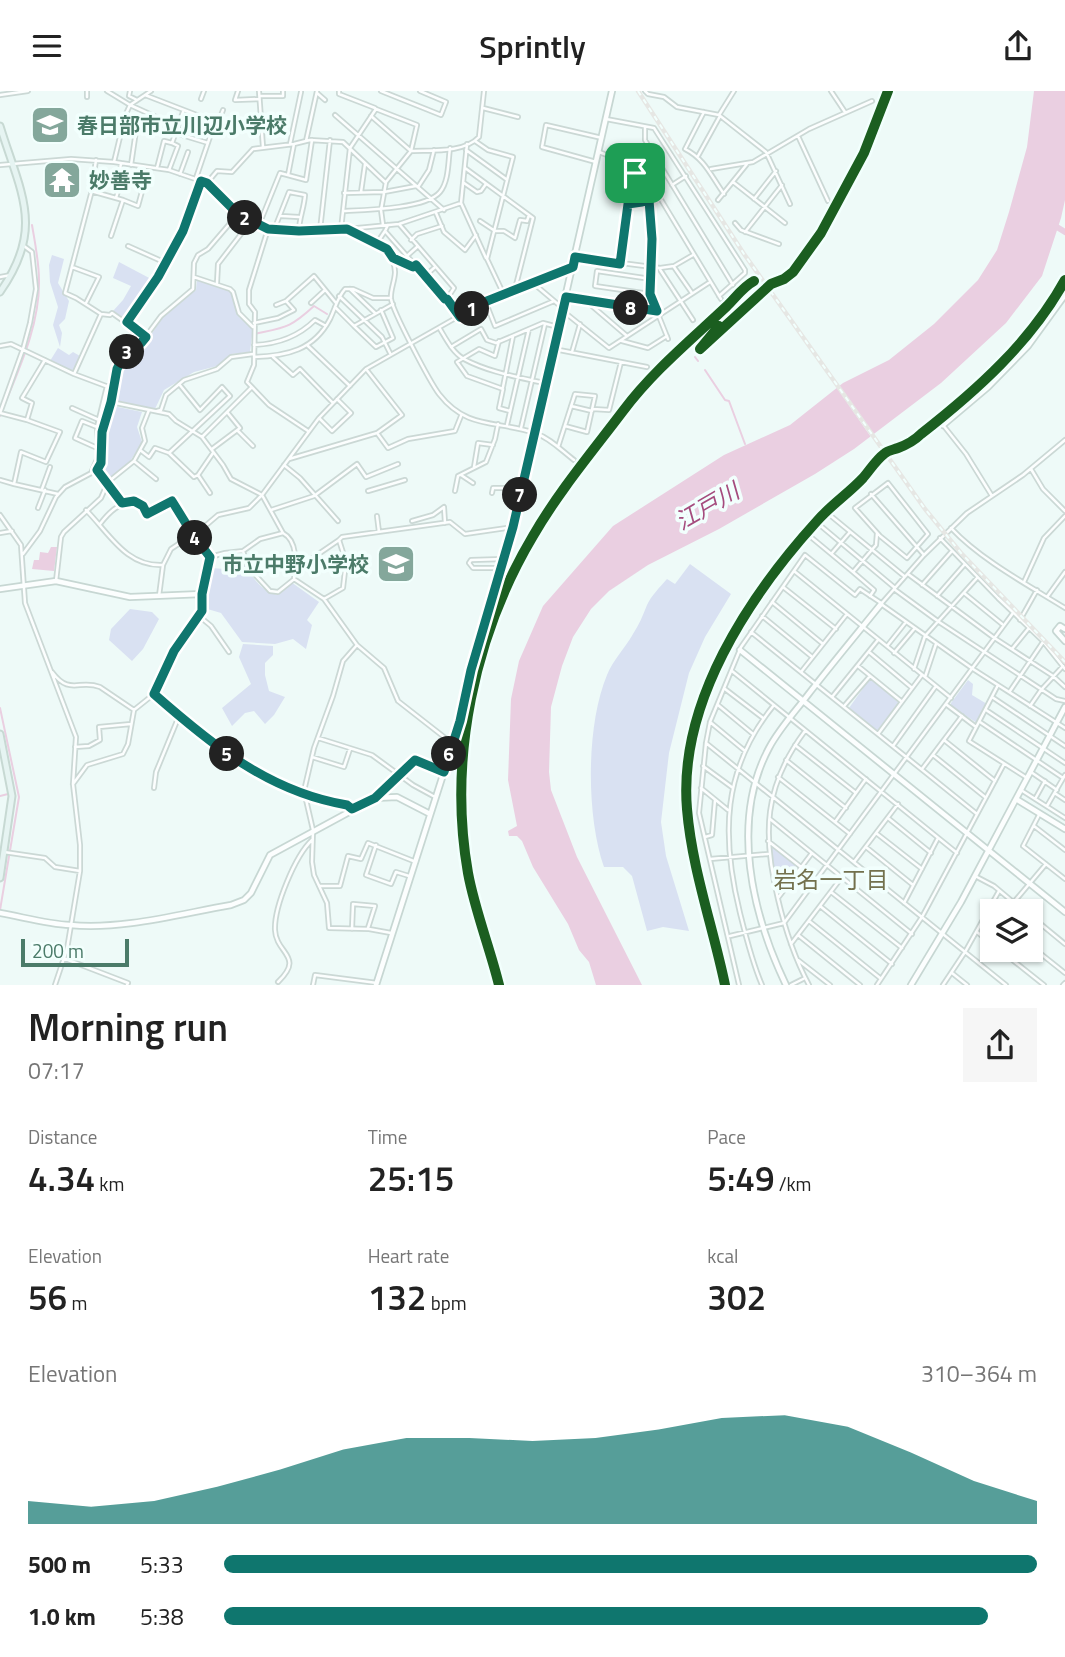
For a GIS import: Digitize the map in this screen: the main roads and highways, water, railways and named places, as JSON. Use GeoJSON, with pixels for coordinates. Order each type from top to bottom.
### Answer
{"type":"FeatureCollection","features":[{"type":"Feature","properties":{"kind":"main road"},"geometry":{"type":"LineString","coordinates":[[0,126],[25,210],[24,246],[12,275],[0,292]]}},
{"type":"Feature","properties":{"kind":"main road"},"geometry":{"type":"LineString","coordinates":[[0,734],[12,796],[0,878]]}},
{"type":"Feature","properties":{"kind":"water","name":"江戸川"},"geometry":{"type":"Polygon","coordinates":[[[1034,91],[1065,91],[1065,200],[1042,276],[1006,323],[941,383],[854,449],[719,529],[648,565],[609,591],[591,609],[573,637],[551,707],[551,790],[577,857],[642,985],[596,985],[589,962],[579,950],[568,924],[533,867],[522,841],[517,836],[509,836],[508,831],[517,826],[508,780],[511,699],[519,661],[543,606],[613,526],[724,455],[790,425],[843,383],[889,360],[934,324],[978,280],[997,250],[1009,212],[1027,147],[1034,91]]]}},
{"type":"Feature","properties":{"kind":"water"},"geometry":{"type":"Polygon","coordinates":[[[51,547],[57,547],[54,571],[32,569],[34,560],[39,560],[40,552],[48,553],[51,547]]]}},
{"type":"Feature","properties":{"kind":"waterway"},"geometry":{"type":"LineString","coordinates":[[1052,224],[1065,232]]}},
{"type":"Feature","properties":{"kind":"waterway"},"geometry":{"type":"LineString","coordinates":[[0,416],[36,315],[39,273],[32,225]]}},
{"type":"Feature","properties":{"kind":"waterway"},"geometry":{"type":"LineString","coordinates":[[255,334],[287,326],[314,306],[327,314]]}},
{"type":"Feature","properties":{"kind":"waterway"},"geometry":{"type":"LineString","coordinates":[[695,357],[698,361]]}},
{"type":"Feature","properties":{"kind":"waterway"},"geometry":{"type":"LineString","coordinates":[[705,370],[725,400],[729,401],[745,444]]}},
{"type":"Feature","properties":{"kind":"waterway"},"geometry":{"type":"LineString","coordinates":[[0,708],[19,797],[0,910]]}},
{"type":"Feature","properties":{"kind":"waterway"},"geometry":{"type":"LineString","coordinates":[[0,796],[8,794]]}},
{"type":"Feature","properties":{"kind":"railway"},"geometry":{"type":"LineString","coordinates":[[638,91],[744,254],[925,509],[961,553],[1065,662]]}},
{"type":"Feature","properties":{"kind":"place","name":"春日部市立川辺小学校"},"geometry":{"type":"Point","coordinates":[50,125]}},
{"type":"Feature","properties":{"kind":"place","name":"妙善寺"},"geometry":{"type":"Point","coordinates":[62,180]}},
{"type":"Feature","properties":{"kind":"place","name":"市立中野小学校"},"geometry":{"type":"Point","coordinates":[396,564]}},
{"type":"Feature","properties":{"kind":"district","name":"岩名一丁目"},"geometry":{"type":"Point","coordinates":[831,879]}}]}
